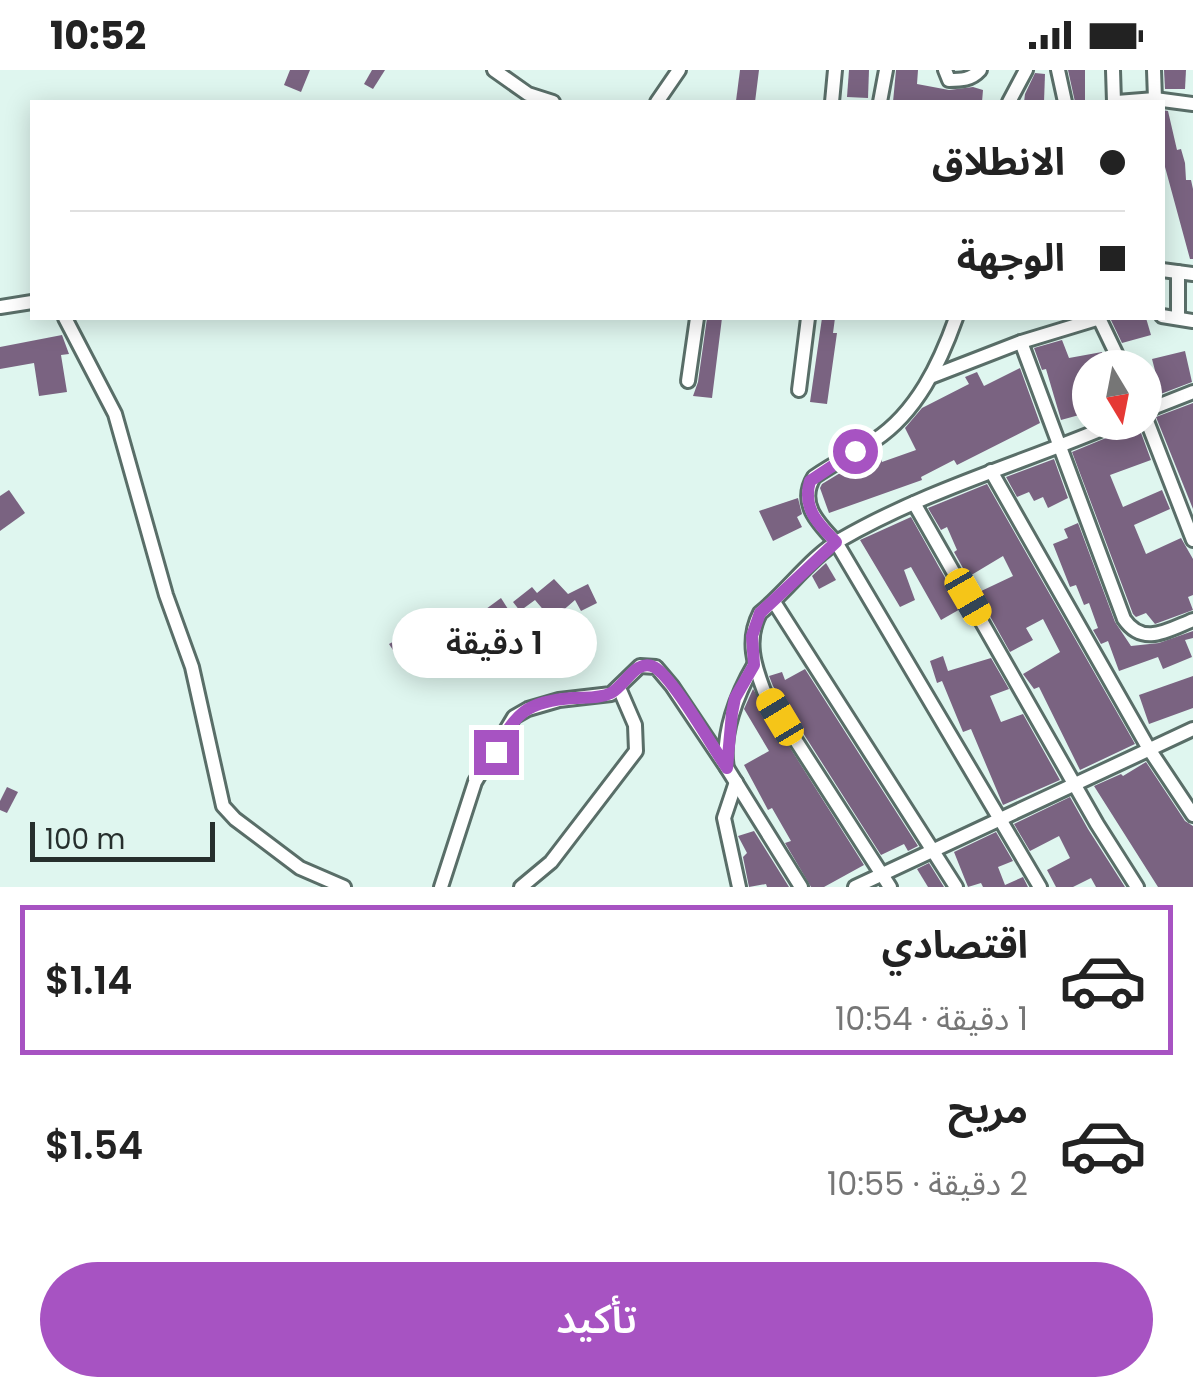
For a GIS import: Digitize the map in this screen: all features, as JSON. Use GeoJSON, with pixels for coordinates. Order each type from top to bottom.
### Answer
{"type":"FeatureCollection","features":[{"type":"Feature","properties":{"kind":"street"},"geometry":{"type":"LineString","coordinates":[[494,70],[528,94],[548,100]]}},
{"type":"Feature","properties":{"kind":"street"},"geometry":{"type":"LineString","coordinates":[[658,100],[679,70]]}},
{"type":"Feature","properties":{"kind":"street"},"geometry":{"type":"LineString","coordinates":[[832,100],[835,70]]}},
{"type":"Feature","properties":{"kind":"street"},"geometry":{"type":"LineString","coordinates":[[880,100],[886,70]]}},
{"type":"Feature","properties":{"kind":"street"},"geometry":{"type":"LineString","coordinates":[[945,70],[949,80],[974,76],[980,70]]}},
{"type":"Feature","properties":{"kind":"street"},"geometry":{"type":"LineString","coordinates":[[1010,100],[1026,70]]}},
{"type":"Feature","properties":{"kind":"street"},"geometry":{"type":"LineString","coordinates":[[1058,70],[1064,100]]}},
{"type":"Feature","properties":{"kind":"street"},"geometry":{"type":"LineString","coordinates":[[1113,70],[1116,100]]}},
{"type":"Feature","properties":{"kind":"street"},"geometry":{"type":"LineString","coordinates":[[1154,70],[1155,99]]}},
{"type":"Feature","properties":{"kind":"street"},"geometry":{"type":"LineString","coordinates":[[1142,100],[1163,100]]}},
{"type":"Feature","properties":{"kind":"street"},"geometry":{"type":"LineString","coordinates":[[1165,100],[1193,104]]}},
{"type":"Feature","properties":{"kind":"street"},"geometry":{"type":"LineString","coordinates":[[1178,317],[1186,273]]}},
{"type":"Feature","properties":{"kind":"street"},"geometry":{"type":"LineString","coordinates":[[0,307],[30,302]]}},
{"type":"Feature","properties":{"kind":"street"},"geometry":{"type":"LineString","coordinates":[[1165,316],[1193,322]]}},
{"type":"Feature","properties":{"kind":"street"},"geometry":{"type":"LineString","coordinates":[[66,320],[115,414],[166,595],[192,667],[223,806],[300,868],[344,887]]}},
{"type":"Feature","properties":{"kind":"street"},"geometry":{"type":"LineString","coordinates":[[688,381],[697,320]]}},
{"type":"Feature","properties":{"kind":"street"},"geometry":{"type":"LineString","coordinates":[[799,390],[808,320]]}},
{"type":"Feature","properties":{"kind":"street"},"geometry":{"type":"LineString","coordinates":[[955,320],[933,376],[878,438],[810,481],[808,497],[814,520],[836,542],[1040,887]]}},
{"type":"Feature","properties":{"kind":"street"},"geometry":{"type":"LineString","coordinates":[[933,376],[1021,342],[1093,320]]}},
{"type":"Feature","properties":{"kind":"street"},"geometry":{"type":"LineString","coordinates":[[1101,320],[1114,350]]}},
{"type":"Feature","properties":{"kind":"street"},"geometry":{"type":"LineString","coordinates":[[1021,342],[1128,626],[1141,635],[1151,636],[1193,620]]}},
{"type":"Feature","properties":{"kind":"street"},"geometry":{"type":"LineString","coordinates":[[1162,406],[1193,392]]}},
{"type":"Feature","properties":{"kind":"street"},"geometry":{"type":"LineString","coordinates":[[886,881],[764,691],[754,665],[755,623],[760,613],[836,542],[914,503],[1077,440]]}},
{"type":"Feature","properties":{"kind":"street"},"geometry":{"type":"LineString","coordinates":[[1156,440],[1190,522],[1193,540]]}},
{"type":"Feature","properties":{"kind":"street"},"geometry":{"type":"LineString","coordinates":[[990,471],[1149,749],[1193,815]]}},
{"type":"Feature","properties":{"kind":"street"},"geometry":{"type":"LineString","coordinates":[[914,503],[1137,887]]}},
{"type":"Feature","properties":{"kind":"street"},"geometry":{"type":"LineString","coordinates":[[774,602],[956,887]]}},
{"type":"Feature","properties":{"kind":"street"},"geometry":{"type":"LineString","coordinates":[[727,768],[735,698],[754,665]]}},
{"type":"Feature","properties":{"kind":"street"},"geometry":{"type":"LineString","coordinates":[[441,887],[474,782],[514,717],[559,700],[604,696],[620,688],[640,666],[656,667],[672,686],[802,887]]}},
{"type":"Feature","properties":{"kind":"street"},"geometry":{"type":"LineString","coordinates":[[521,887],[551,862],[636,752],[635,724],[620,688]]}},
{"type":"Feature","properties":{"kind":"street"},"geometry":{"type":"LineString","coordinates":[[855,887],[886,881],[934,851],[1193,728]]}},
{"type":"Feature","properties":{"kind":"street"},"geometry":{"type":"LineString","coordinates":[[736,782],[724,818],[739,887]]}},
{"type":"Feature","properties":{"kind":"building"},"geometry":{"type":"Polygon","coordinates":[[[290,70],[310,70],[301,92],[284,85],[290,70]]]}},
{"type":"Feature","properties":{"kind":"building"},"geometry":{"type":"Polygon","coordinates":[[[372,70],[385,70],[373,89],[364,84],[372,70]]]}},
{"type":"Feature","properties":{"kind":"building"},"geometry":{"type":"Polygon","coordinates":[[[740,70],[759,70],[755,100],[736,100],[740,70]]]}},
{"type":"Feature","properties":{"kind":"building"},"geometry":{"type":"Polygon","coordinates":[[[849,70],[869,70],[868,98],[847,97],[849,70]]]}},
{"type":"Feature","properties":{"kind":"building"},"geometry":{"type":"Polygon","coordinates":[[[896,70],[918,70],[917,84],[949,90],[983,90],[982,100],[893,100],[896,70]]]}},
{"type":"Feature","properties":{"kind":"building"},"geometry":{"type":"Polygon","coordinates":[[[1068,70],[1085,70],[1085,100],[1075,100],[1068,70]]]}},
{"type":"Feature","properties":{"kind":"building"},"geometry":{"type":"Polygon","coordinates":[[[1164,70],[1186,70],[1185,89],[1165,89],[1164,70]]]}},
{"type":"Feature","properties":{"kind":"building"},"geometry":{"type":"Polygon","coordinates":[[[1035,73],[1045,74],[1044,100],[1024,100],[1035,73]]]}},
{"type":"Feature","properties":{"kind":"building"},"geometry":{"type":"Polygon","coordinates":[[[1165,110],[1177,150],[1181,149],[1186,180],[1191,180],[1193,189],[1190,259],[1165,167],[1165,110]]]}},
{"type":"Feature","properties":{"kind":"building"},"geometry":{"type":"Polygon","coordinates":[[[707,320],[722,320],[712,398],[693,396],[707,320]]]}},
{"type":"Feature","properties":{"kind":"building"},"geometry":{"type":"Polygon","coordinates":[[[822,320],[835,320],[833,333],[837,333],[827,404],[810,402],[822,320]]]}},
{"type":"Feature","properties":{"kind":"building"},"geometry":{"type":"Polygon","coordinates":[[[1111,320],[1147,320],[1151,335],[1122,343],[1111,320]]]}},
{"type":"Feature","properties":{"kind":"building"},"geometry":{"type":"Polygon","coordinates":[[[62,335],[69,354],[61,355],[67,392],[39,396],[34,363],[0,369],[0,347],[62,335]]]}},
{"type":"Feature","properties":{"kind":"building"},"geometry":{"type":"Polygon","coordinates":[[[1062,340],[1072,357],[1072,417],[1061,420],[1046,369],[1042,370],[1034,348],[1062,340]]]}},
{"type":"Feature","properties":{"kind":"building"},"geometry":{"type":"Polygon","coordinates":[[[1185,351],[1192,382],[1162,393],[1162,357],[1185,351]]]}},
{"type":"Feature","properties":{"kind":"building"},"geometry":{"type":"Polygon","coordinates":[[[1020,368],[1040,423],[957,465],[954,460],[921,477],[922,480],[829,513],[822,484],[878,450],[882,462],[916,450],[905,428],[922,408],[969,384],[965,377],[977,372],[984,386],[1020,368]]]}},
{"type":"Feature","properties":{"kind":"building"},"geometry":{"type":"Polygon","coordinates":[[[1193,403],[1193,509],[1162,432],[1162,415],[1193,403]]]}},
{"type":"Feature","properties":{"kind":"building"},"geometry":{"type":"Polygon","coordinates":[[[1101,440],[1144,440],[1151,460],[1110,475],[1123,507],[1162,490],[1170,509],[1134,525],[1146,554],[1181,538],[1193,559],[1193,595],[1188,597],[1193,610],[1155,624],[1146,613],[1136,617],[1133,614],[1072,452],[1101,440]]]}},
{"type":"Feature","properties":{"kind":"building"},"geometry":{"type":"Polygon","coordinates":[[[1054,459],[1068,498],[1048,508],[1043,497],[1034,501],[1029,492],[1017,497],[1006,477],[1054,459]]]}},
{"type":"Feature","properties":{"kind":"building"},"geometry":{"type":"Polygon","coordinates":[[[987,484],[1135,744],[1080,770],[1039,687],[1034,689],[1023,674],[1060,652],[1043,619],[1026,628],[1033,640],[1010,652],[977,593],[1013,576],[1003,556],[968,577],[954,552],[957,550],[947,527],[941,530],[928,508],[987,484]]]}},
{"type":"Feature","properties":{"kind":"building"},"geometry":{"type":"Polygon","coordinates":[[[9,490],[25,513],[0,531],[0,496],[9,490]]]}},
{"type":"Feature","properties":{"kind":"building"},"geometry":{"type":"Polygon","coordinates":[[[798,498],[802,514],[797,517],[802,527],[773,541],[759,511],[798,498]]]}},
{"type":"Feature","properties":{"kind":"building"},"geometry":{"type":"Polygon","coordinates":[[[911,517],[962,608],[941,620],[911,567],[904,570],[915,600],[900,607],[860,540],[911,517]]]}},
{"type":"Feature","properties":{"kind":"building"},"geometry":{"type":"Polygon","coordinates":[[[1078,523],[1115,622],[1131,646],[1159,643],[1193,631],[1193,638],[1185,640],[1192,657],[1163,669],[1158,657],[1119,671],[1108,641],[1101,644],[1093,630],[1098,628],[1089,603],[1084,605],[1076,585],[1070,587],[1053,544],[1068,538],[1064,529],[1078,523]]]}},
{"type":"Feature","properties":{"kind":"building"},"geometry":{"type":"Polygon","coordinates":[[[826,563],[836,580],[819,589],[812,576],[826,563]]]}},
{"type":"Feature","properties":{"kind":"building"},"geometry":{"type":"Polygon","coordinates":[[[554,579],[568,594],[588,584],[597,603],[581,611],[575,600],[552,620],[535,600],[520,611],[513,602],[532,587],[537,593],[554,579]]]}},
{"type":"Feature","properties":{"kind":"building"},"geometry":{"type":"Polygon","coordinates":[[[501,598],[508,609],[493,620],[486,609],[501,598]]]}},
{"type":"Feature","properties":{"kind":"building"},"geometry":{"type":"Polygon","coordinates":[[[445,631],[466,649],[475,639],[482,645],[463,666],[436,641],[445,631]]]}},
{"type":"Feature","properties":{"kind":"building"},"geometry":{"type":"Polygon","coordinates":[[[400,638],[412,657],[402,664],[389,644],[400,638]]]}},
{"type":"Feature","properties":{"kind":"building"},"geometry":{"type":"Polygon","coordinates":[[[943,656],[948,671],[991,658],[1009,689],[990,696],[1001,722],[1023,714],[1060,780],[1003,805],[971,729],[963,732],[942,681],[937,683],[930,661],[943,656]]]}},
{"type":"Feature","properties":{"kind":"building"},"geometry":{"type":"Polygon","coordinates":[[[805,669],[918,846],[908,851],[904,844],[881,855],[769,676],[782,672],[785,680],[805,669]]]}},
{"type":"Feature","properties":{"kind":"building"},"geometry":{"type":"Polygon","coordinates":[[[1193,676],[1193,708],[1149,724],[1139,695],[1193,676]]]}},
{"type":"Feature","properties":{"kind":"building"},"geometry":{"type":"Polygon","coordinates":[[[753,689],[864,865],[824,887],[811,887],[785,843],[791,841],[772,808],[768,810],[744,765],[769,751],[744,709],[753,689]]]}},
{"type":"Feature","properties":{"kind":"building"},"geometry":{"type":"Polygon","coordinates":[[[1146,762],[1185,821],[1193,826],[1193,887],[1158,887],[1094,786],[1123,776],[1146,762]]]}},
{"type":"Feature","properties":{"kind":"building"},"geometry":{"type":"Polygon","coordinates":[[[7,787],[18,792],[7,813],[0,810],[0,801],[7,787]]]}},
{"type":"Feature","properties":{"kind":"building"},"geometry":{"type":"Polygon","coordinates":[[[1070,797],[1125,887],[1096,887],[1091,878],[1073,887],[1056,887],[1047,870],[1070,858],[1059,836],[1030,851],[1014,824],[1070,797]]]}},
{"type":"Feature","properties":{"kind":"building"},"geometry":{"type":"Polygon","coordinates":[[[754,831],[789,887],[749,887],[743,857],[747,853],[738,836],[754,831]]]}},
{"type":"Feature","properties":{"kind":"building"},"geometry":{"type":"Polygon","coordinates":[[[996,832],[1013,861],[998,867],[1005,885],[1023,877],[1028,887],[983,887],[981,883],[968,887],[954,852],[996,832]]]}},
{"type":"Feature","properties":{"kind":"building"},"geometry":{"type":"Polygon","coordinates":[[[929,863],[944,887],[928,887],[917,869],[929,863]]]}},
{"type":"Feature","properties":{"kind":"route"},"geometry":{"type":"LineString","coordinates":[[496,752],[508,725],[519,713],[559,700],[610,694],[646,665],[656,667],[672,686],[727,768],[735,698],[754,665],[755,623],[760,613],[836,542],[814,520],[808,497],[810,481],[855,451]]}}]}
